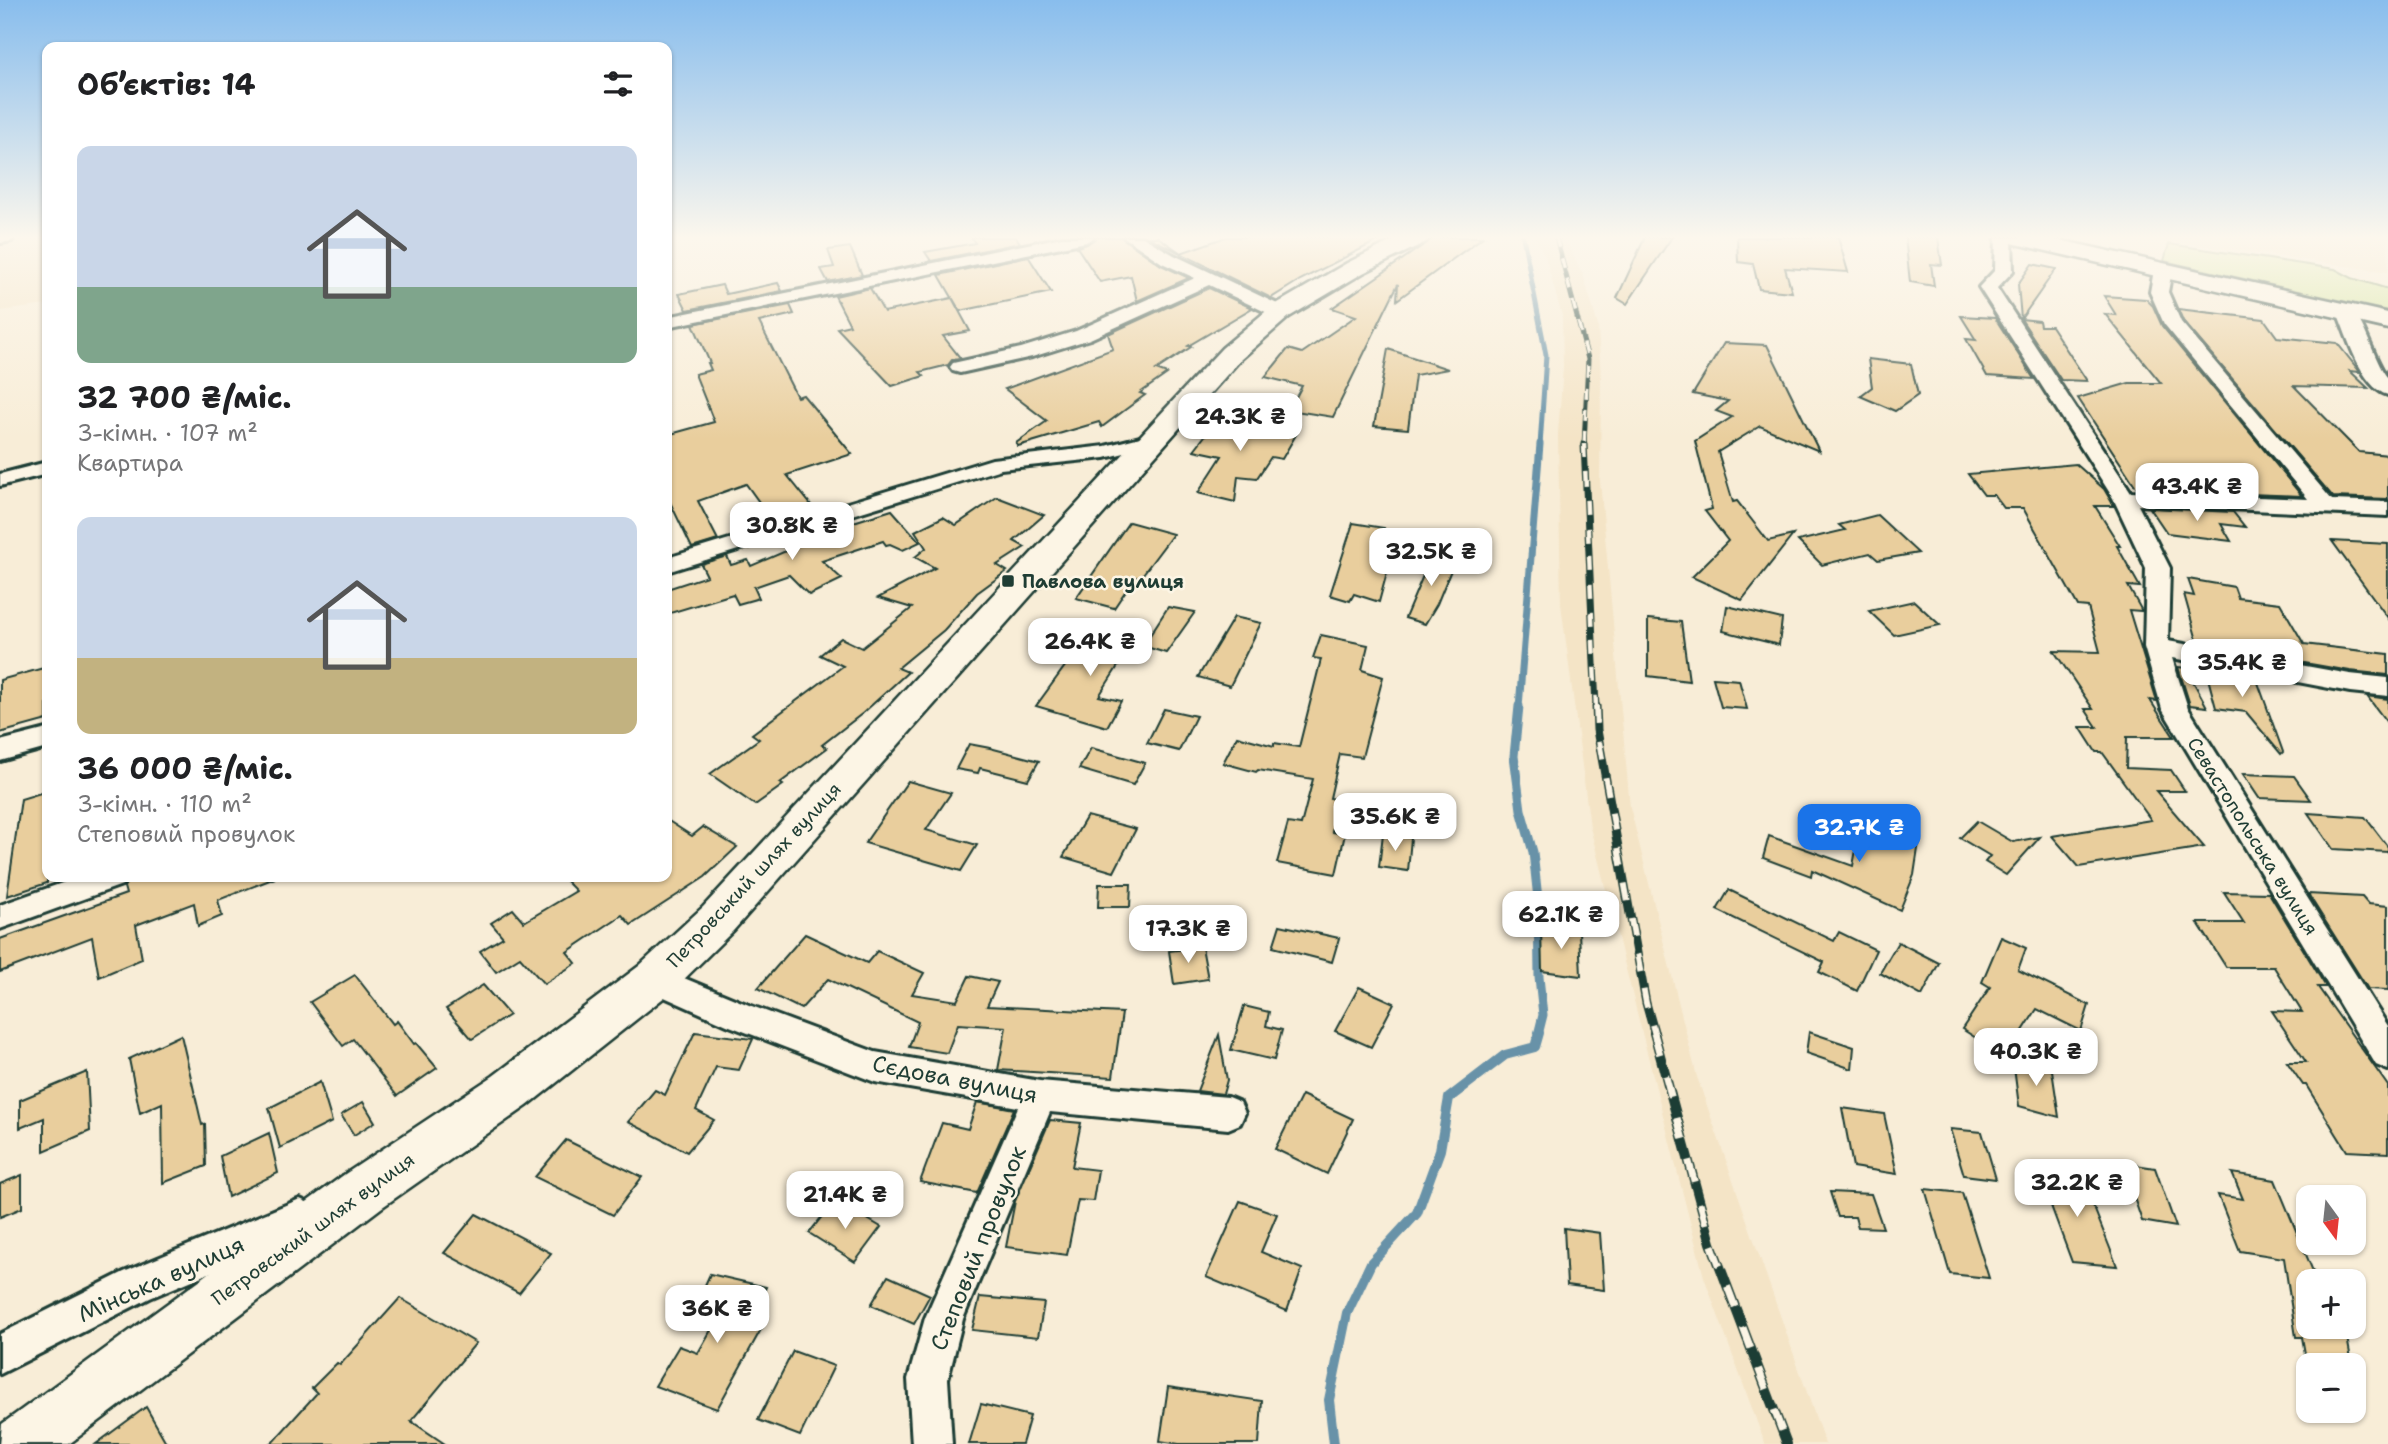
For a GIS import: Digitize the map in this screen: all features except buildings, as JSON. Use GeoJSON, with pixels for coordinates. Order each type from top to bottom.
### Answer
{"type":"FeatureCollection","features":[{"type":"Feature","properties":{"kind":"street"},"geometry":{"type":"LineString","coordinates":[[672,320],[750,304]]}},
{"type":"Feature","properties":{"kind":"street"},"geometry":{"type":"LineString","coordinates":[[960,367],[1025,353],[1083,335],[1151,304]]}},
{"type":"Feature","properties":{"kind":"street"},"geometry":{"type":"LineString","coordinates":[[1263,304],[1280,312]]}},
{"type":"Feature","properties":{"kind":"street","name":"Петровський шлях вулиця"},"geometry":{"type":"LineString","coordinates":[[22,1444],[363,1191],[510,1091],[655,979],[718,919],[1231,354],[1293,304]]}},
{"type":"Feature","properties":{"kind":"street","name":"Севастопольська вулиця"},"geometry":{"type":"LineString","coordinates":[[1999,304],[2124,498],[2158,568],[2156,647],[2175,709],[2388,1055]]}},
{"type":"Feature","properties":{"kind":"street"},"geometry":{"type":"LineString","coordinates":[[2164,304],[2173,324],[2325,506]]}},
{"type":"Feature","properties":{"kind":"street"},"geometry":{"type":"LineString","coordinates":[[2313,304],[2388,321]]}},
{"type":"Feature","properties":{"kind":"street"},"geometry":{"type":"LineString","coordinates":[[2346,312],[2371,371],[2388,389]]}},
{"type":"Feature","properties":{"kind":"street"},"geometry":{"type":"LineString","coordinates":[[672,563],[999,463],[1105,452],[1156,439]]}},
{"type":"Feature","properties":{"kind":"street"},"geometry":{"type":"LineString","coordinates":[[0,480],[42,469]]}},
{"type":"Feature","properties":{"kind":"street"},"geometry":{"type":"LineString","coordinates":[[2124,498],[2387,510]]}},
{"type":"Feature","properties":{"kind":"street"},"geometry":{"type":"LineString","coordinates":[[2156,647],[2350,683],[2388,687]]}},
{"type":"Feature","properties":{"kind":"street"},"geometry":{"type":"LineString","coordinates":[[0,751],[42,740]]}},
{"type":"Feature","properties":{"kind":"street"},"geometry":{"type":"LineString","coordinates":[[0,917],[97,882]]}},
{"type":"Feature","properties":{"kind":"street","name":"Сєдова вулиця"},"geometry":{"type":"LineString","coordinates":[[655,979],[738,1015],[875,1067],[1040,1096],[1228,1113]]}},
{"type":"Feature","properties":{"kind":"street","name":"Степовий провулок"},"geometry":{"type":"LineString","coordinates":[[932,1444],[928,1380],[944,1318],[1040,1096]]}},
{"type":"Feature","properties":{"kind":"street","name":"Мінська вулиця"},"geometry":{"type":"LineString","coordinates":[[0,1356],[137,1285],[363,1191]]}},
{"type":"Feature","properties":{"kind":"shaded area"},"geometry":{"type":"Polygon","coordinates":[[[0,304],[42,304],[42,306],[0,311],[0,304]]]}},
{"type":"Feature","properties":{"kind":"shaded area"},"geometry":{"type":"Polygon","coordinates":[[[1559,304],[1592,304],[1598,326],[1601,378],[1600,481],[1630,807],[1697,1077],[1825,1444],[1765,1444],[1704,1277],[1590,827],[1561,604],[1558,434],[1563,367],[1562,316],[1559,304]]]}},
{"type":"Feature","properties":{"kind":"green space"},"geometry":{"type":"Polygon","coordinates":[[[2358,304],[2388,304],[2388,311],[2358,304]]]}},
{"type":"Feature","properties":{"kind":"waterway"},"geometry":{"type":"LineString","coordinates":[[1536,304],[1546,355],[1540,446]]}},
{"type":"Feature","properties":{"kind":"waterway"},"geometry":{"type":"LineString","coordinates":[[1519,707],[1540,444]]}},
{"type":"Feature","properties":{"kind":"waterway"},"geometry":{"type":"LineString","coordinates":[[1519,706],[1514,756],[1521,810],[1533,852],[1538,899],[1539,977],[1543,1015],[1538,1035]]}},
{"type":"Feature","properties":{"kind":"waterway"},"geometry":{"type":"LineString","coordinates":[[1334,1444],[1329,1400],[1347,1313],[1371,1263],[1417,1213],[1440,1150],[1449,1098],[1505,1055],[1535,1047],[1539,1033]]}},
{"type":"Feature","properties":{"kind":"railway"},"geometry":{"type":"LineString","coordinates":[[1574,304],[1588,359],[1584,445]]}},
{"type":"Feature","properties":{"kind":"railway"},"geometry":{"type":"LineString","coordinates":[[1584,445],[1596,707]]}},
{"type":"Feature","properties":{"kind":"railway"},"geometry":{"type":"LineString","coordinates":[[1596,706],[1597,730],[1646,1003],[1655,1035]]}},
{"type":"Feature","properties":{"kind":"railway"},"geometry":{"type":"LineString","coordinates":[[1654,1033],[1711,1243],[1787,1444]]}},
{"type":"Feature","properties":{"kind":"place","name":"Павлова вулиця"},"geometry":{"type":"Point","coordinates":[1008,581]}}]}
